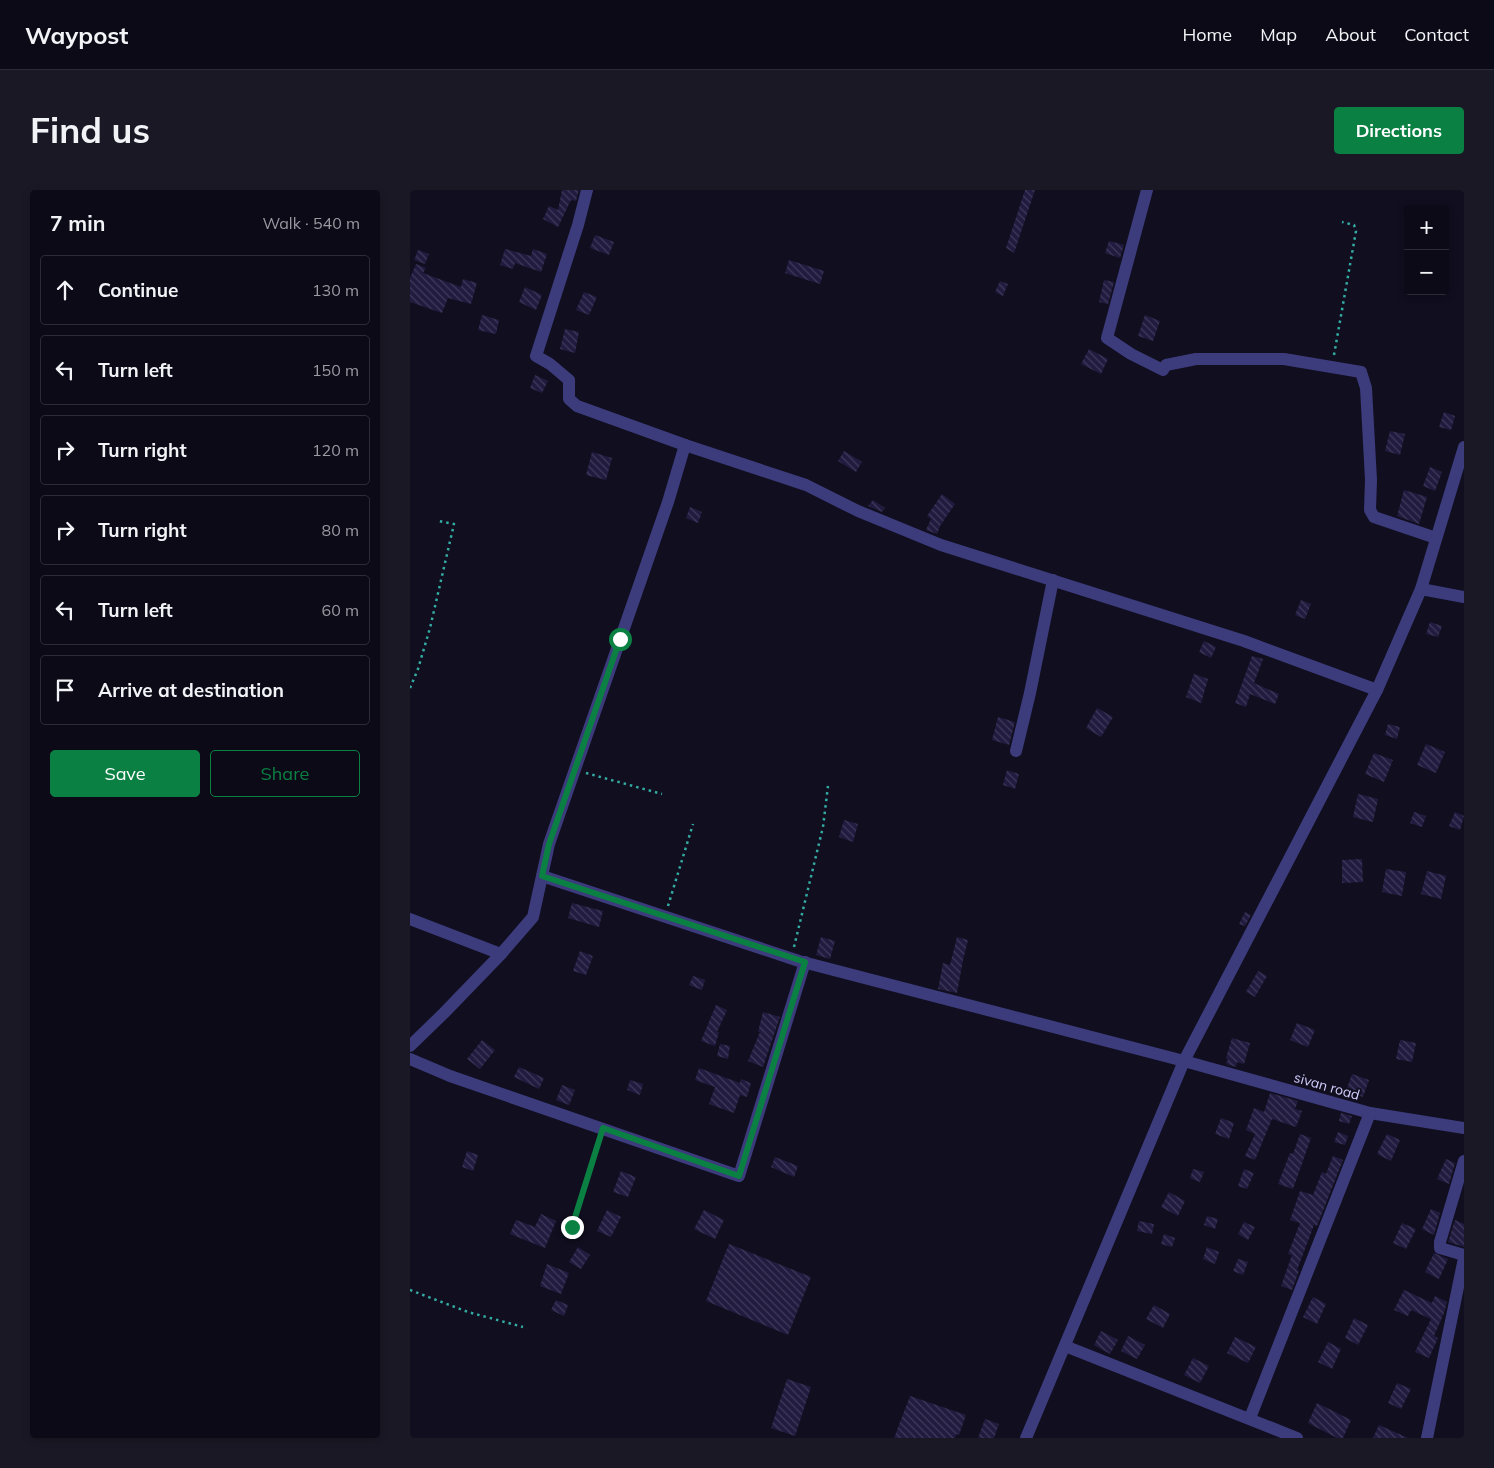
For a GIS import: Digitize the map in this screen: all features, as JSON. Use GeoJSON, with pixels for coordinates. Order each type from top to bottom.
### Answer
{"type":"FeatureCollection","features":[{"type":"Feature","properties":{"kind":"street"},"geometry":{"type":"LineString","coordinates":[[587,190],[578,225],[536,356],[550,364],[569,380],[569,399],[577,406],[806,486],[858,511],[941,545],[1244,641],[1377,690]]}},
{"type":"Feature","properties":{"kind":"street"},"geometry":{"type":"LineString","coordinates":[[1147,190],[1107,338],[1131,354],[1162,370],[1166,365],[1196,359],[1284,358],[1361,372],[1366,388],[1371,480],[1370,510],[1374,517],[1436,538]]}},
{"type":"Feature","properties":{"kind":"street"},"geometry":{"type":"LineString","coordinates":[[410,1046],[501,954],[533,917],[549,844],[668,502],[685,445]]}},
{"type":"Feature","properties":{"kind":"street"},"geometry":{"type":"LineString","coordinates":[[1026,1438],[1184,1062],[1377,690],[1421,589],[1464,447]]}},
{"type":"Feature","properties":{"kind":"street"},"geometry":{"type":"LineString","coordinates":[[1016,751],[1030,692],[1052,580]]}},
{"type":"Feature","properties":{"kind":"street"},"geometry":{"type":"LineString","coordinates":[[1421,589],[1464,597]]}},
{"type":"Feature","properties":{"kind":"street","name":"sivan road"},"geometry":{"type":"LineString","coordinates":[[542,876],[805,962],[1370,1113],[1464,1128]]}},
{"type":"Feature","properties":{"kind":"street"},"geometry":{"type":"LineString","coordinates":[[410,919],[501,954]]}},
{"type":"Feature","properties":{"kind":"street"},"geometry":{"type":"LineString","coordinates":[[410,1059],[450,1076],[739,1176],[805,962]]}},
{"type":"Feature","properties":{"kind":"street"},"geometry":{"type":"LineString","coordinates":[[1250,1418],[1370,1113]]}},
{"type":"Feature","properties":{"kind":"street"},"geometry":{"type":"LineString","coordinates":[[1427,1438],[1464,1257],[1440,1248],[1440,1242],[1464,1161]]}},
{"type":"Feature","properties":{"kind":"street"},"geometry":{"type":"LineString","coordinates":[[1065,1346],[1297,1438]]}},
{"type":"Feature","properties":{"kind":"path"},"geometry":{"type":"LineString","coordinates":[[1332,366],[1356,231],[1354,225],[1342,222]]}},
{"type":"Feature","properties":{"kind":"path"},"geometry":{"type":"LineString","coordinates":[[410,688],[418,670],[430,628],[454,524],[439,521]]}},
{"type":"Feature","properties":{"kind":"path"},"geometry":{"type":"LineString","coordinates":[[575,770],[662,794]]}},
{"type":"Feature","properties":{"kind":"path"},"geometry":{"type":"LineString","coordinates":[[792,958],[822,827],[828,786]]}},
{"type":"Feature","properties":{"kind":"path"},"geometry":{"type":"LineString","coordinates":[[665,917],[693,824]]}},
{"type":"Feature","properties":{"kind":"path"},"geometry":{"type":"LineString","coordinates":[[572,1227],[603,1128]]}},
{"type":"Feature","properties":{"kind":"path"},"geometry":{"type":"LineString","coordinates":[[410,1290],[468,1312],[522,1327]]}},
{"type":"Feature","properties":{"kind":"building"},"geometry":{"type":"Polygon","coordinates":[[[562,190],[579,190],[576,201],[571,200],[558,227],[543,219],[549,206],[558,210],[562,190]]]}},
{"type":"Feature","properties":{"kind":"building"},"geometry":{"type":"Polygon","coordinates":[[[1025,190],[1035,190],[1014,253],[1006,248],[1025,190]]]}},
{"type":"Feature","properties":{"kind":"building"},"geometry":{"type":"Polygon","coordinates":[[[595,235],[614,242],[609,255],[590,248],[595,235]]]}},
{"type":"Feature","properties":{"kind":"building"},"geometry":{"type":"Polygon","coordinates":[[[1109,241],[1124,245],[1120,258],[1105,253],[1109,241]]]}},
{"type":"Feature","properties":{"kind":"building"},"geometry":{"type":"Polygon","coordinates":[[[505,249],[531,256],[533,249],[547,254],[541,272],[515,263],[513,269],[500,265],[505,249]]]}},
{"type":"Feature","properties":{"kind":"building"},"geometry":{"type":"Polygon","coordinates":[[[418,250],[429,254],[425,264],[414,260],[418,250]]]}},
{"type":"Feature","properties":{"kind":"building"},"geometry":{"type":"Polygon","coordinates":[[[789,260],[824,271],[820,284],[785,273],[789,260]]]}},
{"type":"Feature","properties":{"kind":"building"},"geometry":{"type":"Polygon","coordinates":[[[416,264],[426,268],[423,273],[461,287],[463,279],[477,283],[471,304],[448,298],[442,313],[410,302],[410,278],[416,264]]]}},
{"type":"Feature","properties":{"kind":"building"},"geometry":{"type":"Polygon","coordinates":[[[1104,280],[1114,282],[1108,304],[1099,302],[1104,280]]]}},
{"type":"Feature","properties":{"kind":"building"},"geometry":{"type":"Polygon","coordinates":[[[1000,281],[1008,284],[1003,296],[995,292],[1000,281]]]}},
{"type":"Feature","properties":{"kind":"building"},"geometry":{"type":"Polygon","coordinates":[[[525,287],[542,295],[536,310],[519,302],[525,287]]]}},
{"type":"Feature","properties":{"kind":"building"},"geometry":{"type":"Polygon","coordinates":[[[584,292],[597,297],[589,315],[576,310],[584,292]]]}},
{"type":"Feature","properties":{"kind":"building"},"geometry":{"type":"Polygon","coordinates":[[[482,315],[499,320],[496,334],[478,330],[482,315]]]}},
{"type":"Feature","properties":{"kind":"building"},"geometry":{"type":"Polygon","coordinates":[[[1145,315],[1160,321],[1153,341],[1138,336],[1145,315]]]}},
{"type":"Feature","properties":{"kind":"building"},"geometry":{"type":"Polygon","coordinates":[[[565,329],[579,332],[575,353],[560,349],[565,329]]]}},
{"type":"Feature","properties":{"kind":"building"},"geometry":{"type":"Polygon","coordinates":[[[1089,349],[1108,359],[1101,374],[1081,364],[1089,349]]]}},
{"type":"Feature","properties":{"kind":"building"},"geometry":{"type":"Polygon","coordinates":[[[535,375],[548,381],[542,393],[530,388],[535,375]]]}},
{"type":"Feature","properties":{"kind":"building"},"geometry":{"type":"Polygon","coordinates":[[[1444,412],[1455,416],[1451,430],[1439,427],[1444,412]]]}},
{"type":"Feature","properties":{"kind":"building"},"geometry":{"type":"Polygon","coordinates":[[[1390,431],[1405,434],[1400,455],[1385,451],[1390,431]]]}},
{"type":"Feature","properties":{"kind":"building"},"geometry":{"type":"Polygon","coordinates":[[[844,451],[862,462],[856,472],[838,461],[844,451]]]}},
{"type":"Feature","properties":{"kind":"building"},"geometry":{"type":"Polygon","coordinates":[[[592,452],[612,458],[606,480],[586,475],[592,452]]]}},
{"type":"Feature","properties":{"kind":"building"},"geometry":{"type":"Polygon","coordinates":[[[1430,467],[1442,472],[1435,491],[1423,486],[1430,467]]]}},
{"type":"Feature","properties":{"kind":"building"},"geometry":{"type":"Polygon","coordinates":[[[1404,490],[1427,497],[1419,524],[1397,516],[1404,490]]]}},
{"type":"Feature","properties":{"kind":"building"},"geometry":{"type":"Polygon","coordinates":[[[942,494],[955,504],[940,526],[937,534],[926,530],[931,519],[927,516],[942,494]]]}},
{"type":"Feature","properties":{"kind":"building"},"geometry":{"type":"Polygon","coordinates":[[[873,500],[885,508],[882,512],[868,506],[873,500]]]}},
{"type":"Feature","properties":{"kind":"building"},"geometry":{"type":"Polygon","coordinates":[[[690,507],[702,512],[698,523],[686,518],[690,507]]]}},
{"type":"Feature","properties":{"kind":"building"},"geometry":{"type":"Polygon","coordinates":[[[1301,600],[1311,604],[1305,619],[1295,615],[1301,600]]]}},
{"type":"Feature","properties":{"kind":"building"},"geometry":{"type":"Polygon","coordinates":[[[1430,622],[1442,626],[1438,637],[1426,634],[1430,622]]]}},
{"type":"Feature","properties":{"kind":"building"},"geometry":{"type":"Polygon","coordinates":[[[1204,641],[1216,647],[1211,658],[1199,652],[1204,641]]]}},
{"type":"Feature","properties":{"kind":"building"},"geometry":{"type":"Polygon","coordinates":[[[1252,656],[1263,659],[1254,683],[1279,694],[1275,704],[1250,694],[1246,707],[1235,703],[1252,656]]]}},
{"type":"Feature","properties":{"kind":"building"},"geometry":{"type":"Polygon","coordinates":[[[1194,674],[1208,679],[1201,703],[1186,697],[1194,674]]]}},
{"type":"Feature","properties":{"kind":"building"},"geometry":{"type":"Polygon","coordinates":[[[1097,708],[1113,717],[1101,737],[1086,728],[1097,708]]]}},
{"type":"Feature","properties":{"kind":"building"},"geometry":{"type":"Polygon","coordinates":[[[998,717],[1015,722],[1009,745],[992,740],[998,717]]]}},
{"type":"Feature","properties":{"kind":"building"},"geometry":{"type":"Polygon","coordinates":[[[1388,724],[1400,727],[1397,739],[1385,735],[1388,724]]]}},
{"type":"Feature","properties":{"kind":"building"},"geometry":{"type":"Polygon","coordinates":[[[1426,744],[1445,752],[1436,773],[1417,765],[1426,744]]]}},
{"type":"Feature","properties":{"kind":"building"},"geometry":{"type":"Polygon","coordinates":[[[1374,753],[1393,760],[1384,782],[1365,774],[1374,753]]]}},
{"type":"Feature","properties":{"kind":"building"},"geometry":{"type":"Polygon","coordinates":[[[1007,770],[1019,774],[1015,789],[1003,785],[1007,770]]]}},
{"type":"Feature","properties":{"kind":"building"},"geometry":{"type":"Polygon","coordinates":[[[1358,794],[1378,799],[1373,822],[1353,817],[1358,794]]]}},
{"type":"Feature","properties":{"kind":"building"},"geometry":{"type":"Polygon","coordinates":[[[1414,812],[1426,816],[1422,827],[1410,823],[1414,812]]]}},
{"type":"Feature","properties":{"kind":"building"},"geometry":{"type":"Polygon","coordinates":[[[1455,812],[1464,816],[1460,830],[1449,826],[1455,812]]]}},
{"type":"Feature","properties":{"kind":"building"},"geometry":{"type":"Polygon","coordinates":[[[844,820],[858,824],[853,842],[839,837],[844,820]]]}},
{"type":"Feature","properties":{"kind":"building"},"geometry":{"type":"Polygon","coordinates":[[[1362,859],[1363,882],[1342,883],[1342,860],[1362,859]]]}},
{"type":"Feature","properties":{"kind":"building"},"geometry":{"type":"Polygon","coordinates":[[[1386,869],[1406,872],[1402,896],[1382,892],[1386,869]]]}},
{"type":"Feature","properties":{"kind":"building"},"geometry":{"type":"Polygon","coordinates":[[[1427,871],[1446,876],[1441,899],[1421,894],[1427,871]]]}},
{"type":"Feature","properties":{"kind":"building"},"geometry":{"type":"Polygon","coordinates":[[[572,903],[603,911],[599,927],[568,918],[572,903]]]}},
{"type":"Feature","properties":{"kind":"building"},"geometry":{"type":"Polygon","coordinates":[[[1245,912],[1251,915],[1245,926],[1239,924],[1245,912]]]}},
{"type":"Feature","properties":{"kind":"building"},"geometry":{"type":"Polygon","coordinates":[[[821,937],[835,941],[830,959],[816,955],[821,937]]]}},
{"type":"Feature","properties":{"kind":"building"},"geometry":{"type":"Polygon","coordinates":[[[957,937],[968,940],[957,993],[938,989],[943,963],[950,965],[957,937]]]}},
{"type":"Feature","properties":{"kind":"building"},"geometry":{"type":"Polygon","coordinates":[[[580,951],[593,956],[586,975],[573,971],[580,951]]]}},
{"type":"Feature","properties":{"kind":"building"},"geometry":{"type":"Polygon","coordinates":[[[1258,971],[1267,976],[1255,997],[1246,992],[1258,971]]]}},
{"type":"Feature","properties":{"kind":"building"},"geometry":{"type":"Polygon","coordinates":[[[693,976],[705,980],[702,990],[689,985],[693,976]]]}},
{"type":"Feature","properties":{"kind":"building"},"geometry":{"type":"Polygon","coordinates":[[[716,1005],[727,1010],[717,1032],[719,1032],[715,1046],[701,1041],[716,1005]]]}},
{"type":"Feature","properties":{"kind":"building"},"geometry":{"type":"Polygon","coordinates":[[[763,1012],[780,1017],[763,1067],[748,1061],[760,1032],[758,1032],[763,1012]]]}},
{"type":"Feature","properties":{"kind":"building"},"geometry":{"type":"Polygon","coordinates":[[[1297,1023],[1315,1030],[1308,1047],[1290,1040],[1297,1023]]]}},
{"type":"Feature","properties":{"kind":"building"},"geometry":{"type":"Polygon","coordinates":[[[1232,1038],[1250,1043],[1244,1064],[1237,1062],[1236,1067],[1226,1064],[1232,1038]]]}},
{"type":"Feature","properties":{"kind":"building"},"geometry":{"type":"Polygon","coordinates":[[[482,1040],[495,1050],[480,1069],[467,1059],[482,1040]]]}},
{"type":"Feature","properties":{"kind":"building"},"geometry":{"type":"Polygon","coordinates":[[[1400,1040],[1416,1043],[1412,1062],[1396,1059],[1400,1040]]]}},
{"type":"Feature","properties":{"kind":"building"},"geometry":{"type":"Polygon","coordinates":[[[720,1044],[730,1046],[728,1059],[717,1056],[720,1044]]]}},
{"type":"Feature","properties":{"kind":"building"},"geometry":{"type":"Polygon","coordinates":[[[519,1067],[544,1078],[539,1089],[514,1077],[519,1067]]]}},
{"type":"Feature","properties":{"kind":"building"},"geometry":{"type":"Polygon","coordinates":[[[699,1068],[740,1083],[741,1079],[751,1083],[747,1097],[740,1095],[734,1113],[709,1104],[715,1087],[695,1080],[699,1068]]]}},
{"type":"Feature","properties":{"kind":"building"},"geometry":{"type":"Polygon","coordinates":[[[1352,1074],[1369,1080],[1363,1097],[1346,1091],[1352,1074]]]}},
{"type":"Feature","properties":{"kind":"building"},"geometry":{"type":"Polygon","coordinates":[[[630,1080],[643,1084],[640,1095],[627,1090],[630,1080]]]}},
{"type":"Feature","properties":{"kind":"building"},"geometry":{"type":"Polygon","coordinates":[[[562,1085],[575,1090],[569,1105],[556,1100],[562,1085]]]}},
{"type":"Feature","properties":{"kind":"building"},"geometry":{"type":"Polygon","coordinates":[[[1270,1093],[1298,1101],[1295,1109],[1302,1111],[1296,1127],[1272,1119],[1255,1160],[1245,1156],[1255,1134],[1246,1130],[1254,1108],[1264,1112],[1270,1093]]]}},
{"type":"Feature","properties":{"kind":"building"},"geometry":{"type":"Polygon","coordinates":[[[1341,1113],[1352,1116],[1349,1124],[1339,1121],[1341,1113]]]}},
{"type":"Feature","properties":{"kind":"building"},"geometry":{"type":"Polygon","coordinates":[[[1221,1118],[1234,1123],[1229,1139],[1215,1134],[1221,1118]]]}},
{"type":"Feature","properties":{"kind":"building"},"geometry":{"type":"Polygon","coordinates":[[[1338,1132],[1348,1136],[1345,1145],[1334,1142],[1338,1132]]]}},
{"type":"Feature","properties":{"kind":"building"},"geometry":{"type":"Polygon","coordinates":[[[1300,1134],[1311,1138],[1293,1189],[1278,1184],[1290,1153],[1293,1154],[1300,1134]]]}},
{"type":"Feature","properties":{"kind":"building"},"geometry":{"type":"Polygon","coordinates":[[[1387,1134],[1400,1140],[1391,1161],[1377,1154],[1387,1134]]]}},
{"type":"Feature","properties":{"kind":"building"},"geometry":{"type":"Polygon","coordinates":[[[467,1151],[478,1155],[473,1171],[462,1167],[467,1151]]]}},
{"type":"Feature","properties":{"kind":"building"},"geometry":{"type":"Polygon","coordinates":[[[1333,1156],[1343,1160],[1317,1226],[1314,1225],[1297,1270],[1299,1271],[1292,1290],[1281,1286],[1292,1255],[1288,1254],[1300,1223],[1290,1220],[1300,1191],[1313,1195],[1322,1172],[1326,1174],[1333,1156]]]}},
{"type":"Feature","properties":{"kind":"building"},"geometry":{"type":"Polygon","coordinates":[[[775,1157],[798,1166],[794,1177],[771,1167],[775,1157]]]}},
{"type":"Feature","properties":{"kind":"building"},"geometry":{"type":"Polygon","coordinates":[[[1446,1159],[1455,1163],[1449,1184],[1437,1179],[1446,1159]]]}},
{"type":"Feature","properties":{"kind":"building"},"geometry":{"type":"Polygon","coordinates":[[[1193,1169],[1204,1172],[1200,1182],[1190,1178],[1193,1169]]]}},
{"type":"Feature","properties":{"kind":"building"},"geometry":{"type":"Polygon","coordinates":[[[1244,1169],[1254,1173],[1247,1189],[1238,1186],[1244,1169]]]}},
{"type":"Feature","properties":{"kind":"building"},"geometry":{"type":"Polygon","coordinates":[[[621,1171],[636,1177],[628,1197],[613,1192],[621,1171]]]}},
{"type":"Feature","properties":{"kind":"building"},"geometry":{"type":"Polygon","coordinates":[[[1169,1192],[1185,1201],[1178,1216],[1161,1207],[1169,1192]]]}},
{"type":"Feature","properties":{"kind":"building"},"geometry":{"type":"Polygon","coordinates":[[[1431,1209],[1440,1213],[1434,1235],[1422,1229],[1431,1209]]]}},
{"type":"Feature","properties":{"kind":"building"},"geometry":{"type":"Polygon","coordinates":[[[607,1210],[621,1217],[611,1237],[597,1231],[607,1210]]]}},
{"type":"Feature","properties":{"kind":"building"},"geometry":{"type":"Polygon","coordinates":[[[704,1210],[724,1220],[715,1239],[694,1229],[704,1210]]]}},
{"type":"Feature","properties":{"kind":"building"},"geometry":{"type":"Polygon","coordinates":[[[541,1214],[556,1221],[545,1248],[510,1234],[516,1220],[535,1227],[541,1214]]]}},
{"type":"Feature","properties":{"kind":"building"},"geometry":{"type":"Polygon","coordinates":[[[1207,1216],[1218,1219],[1215,1229],[1204,1225],[1207,1216]]]}},
{"type":"Feature","properties":{"kind":"building"},"geometry":{"type":"Polygon","coordinates":[[[1455,1220],[1464,1224],[1464,1247],[1448,1242],[1455,1220]]]}},
{"type":"Feature","properties":{"kind":"building"},"geometry":{"type":"Polygon","coordinates":[[[1139,1221],[1154,1224],[1152,1234],[1137,1231],[1139,1221]]]}},
{"type":"Feature","properties":{"kind":"building"},"geometry":{"type":"Polygon","coordinates":[[[1244,1222],[1255,1227],[1248,1240],[1238,1234],[1244,1222]]]}},
{"type":"Feature","properties":{"kind":"building"},"geometry":{"type":"Polygon","coordinates":[[[1402,1223],[1416,1229],[1406,1249],[1393,1243],[1402,1223]]]}},
{"type":"Feature","properties":{"kind":"building"},"geometry":{"type":"Polygon","coordinates":[[[1164,1234],[1175,1238],[1172,1247],[1161,1244],[1164,1234]]]}},
{"type":"Feature","properties":{"kind":"building"},"geometry":{"type":"Polygon","coordinates":[[[729,1244],[811,1277],[788,1335],[706,1301],[729,1244]]]}},
{"type":"Feature","properties":{"kind":"building"},"geometry":{"type":"Polygon","coordinates":[[[578,1247],[590,1255],[581,1269],[569,1262],[578,1247]]]}},
{"type":"Feature","properties":{"kind":"building"},"geometry":{"type":"Polygon","coordinates":[[[1207,1247],[1219,1252],[1215,1264],[1203,1259],[1207,1247]]]}},
{"type":"Feature","properties":{"kind":"building"},"geometry":{"type":"Polygon","coordinates":[[[1434,1253],[1448,1259],[1439,1279],[1425,1272],[1434,1253]]]}},
{"type":"Feature","properties":{"kind":"building"},"geometry":{"type":"Polygon","coordinates":[[[1238,1259],[1248,1262],[1243,1275],[1233,1271],[1238,1259]]]}},
{"type":"Feature","properties":{"kind":"building"},"geometry":{"type":"Polygon","coordinates":[[[547,1264],[569,1273],[561,1294],[540,1286],[547,1264]]]}},
{"type":"Feature","properties":{"kind":"building"},"geometry":{"type":"Polygon","coordinates":[[[1404,1290],[1432,1303],[1435,1296],[1447,1302],[1434,1336],[1438,1338],[1429,1358],[1415,1352],[1431,1319],[1411,1310],[1408,1316],[1394,1310],[1404,1290]]]}},
{"type":"Feature","properties":{"kind":"building"},"geometry":{"type":"Polygon","coordinates":[[[1313,1297],[1326,1304],[1317,1324],[1303,1317],[1313,1297]]]}},
{"type":"Feature","properties":{"kind":"building"},"geometry":{"type":"Polygon","coordinates":[[[556,1300],[568,1305],[564,1316],[551,1310],[556,1300]]]}},
{"type":"Feature","properties":{"kind":"building"},"geometry":{"type":"Polygon","coordinates":[[[1154,1305],[1170,1314],[1163,1328],[1146,1319],[1154,1305]]]}},
{"type":"Feature","properties":{"kind":"building"},"geometry":{"type":"Polygon","coordinates":[[[1354,1318],[1368,1325],[1358,1345],[1345,1338],[1354,1318]]]}},
{"type":"Feature","properties":{"kind":"building"},"geometry":{"type":"Polygon","coordinates":[[[1101,1331],[1118,1340],[1110,1354],[1094,1345],[1101,1331]]]}},
{"type":"Feature","properties":{"kind":"building"},"geometry":{"type":"Polygon","coordinates":[[[1128,1336],[1145,1345],[1137,1359],[1121,1351],[1128,1336]]]}},
{"type":"Feature","properties":{"kind":"building"},"geometry":{"type":"Polygon","coordinates":[[[1235,1337],[1256,1347],[1248,1363],[1227,1353],[1235,1337]]]}},
{"type":"Feature","properties":{"kind":"building"},"geometry":{"type":"Polygon","coordinates":[[[1328,1342],[1341,1349],[1332,1369],[1318,1362],[1328,1342]]]}},
{"type":"Feature","properties":{"kind":"building"},"geometry":{"type":"Polygon","coordinates":[[[1193,1358],[1209,1366],[1200,1383],[1184,1375],[1193,1358]]]}},
{"type":"Feature","properties":{"kind":"building"},"geometry":{"type":"Polygon","coordinates":[[[787,1379],[811,1387],[795,1436],[771,1428],[787,1379]]]}},
{"type":"Feature","properties":{"kind":"building"},"geometry":{"type":"Polygon","coordinates":[[[1397,1383],[1411,1389],[1401,1409],[1388,1403],[1397,1383]]]}},
{"type":"Feature","properties":{"kind":"building"},"geometry":{"type":"Polygon","coordinates":[[[910,1396],[966,1415],[959,1435],[956,1434],[955,1438],[894,1438],[910,1396]]]}},
{"type":"Feature","properties":{"kind":"building"},"geometry":{"type":"Polygon","coordinates":[[[1317,1403],[1351,1420],[1343,1438],[1337,1438],[1308,1423],[1317,1403]]]}},
{"type":"Feature","properties":{"kind":"building"},"geometry":{"type":"Polygon","coordinates":[[[985,1419],[999,1424],[994,1438],[978,1438],[985,1419]]]}},
{"type":"Feature","properties":{"kind":"building"},"geometry":{"type":"Polygon","coordinates":[[[1379,1425],[1408,1438],[1373,1438],[1379,1425]]]}},
{"type":"Feature","properties":{"kind":"route"},"geometry":{"type":"LineString","coordinates":[[572,1227],[603,1128],[739,1176],[805,962],[542,876],[549,844],[620,639]]}}]}
